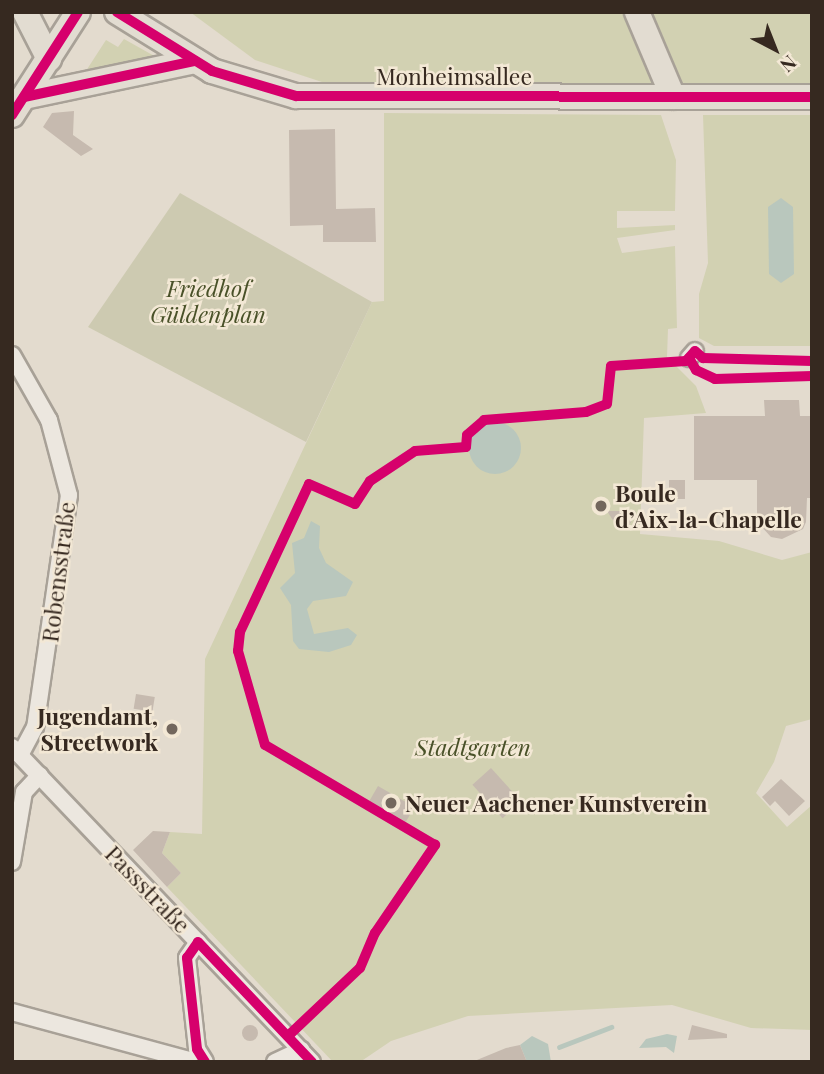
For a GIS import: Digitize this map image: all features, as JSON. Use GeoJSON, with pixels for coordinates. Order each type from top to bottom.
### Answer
{"type":"FeatureCollection","features":[{"type":"Feature","properties":{"kind":"main road"},"geometry":{"type":"LineString","coordinates":[[25,12],[48,59]]}},
{"type":"Feature","properties":{"kind":"main road"},"geometry":{"type":"LineString","coordinates":[[18,106],[78,12]]}},
{"type":"Feature","properties":{"kind":"main road","name":"Monheimsallee"},"geometry":{"type":"LineString","coordinates":[[117,12],[195,61],[257,88],[313,97],[812,97]]}},
{"type":"Feature","properties":{"kind":"main road"},"geometry":{"type":"LineString","coordinates":[[636,12],[673,97]]}},
{"type":"Feature","properties":{"kind":"main road"},"geometry":{"type":"LineString","coordinates":[[18,106],[195,61]]}},
{"type":"Feature","properties":{"kind":"street","name":"Robensstraße"},"geometry":{"type":"LineString","coordinates":[[12,355],[49,420],[69,495],[35,727],[16,751]]}},
{"type":"Feature","properties":{"kind":"street","name":"Passstraße"},"geometry":{"type":"LineString","coordinates":[[16,751],[307,1056]]}},
{"type":"Feature","properties":{"kind":"street"},"geometry":{"type":"LineString","coordinates":[[12,862],[24,792],[40,775]]}},
{"type":"Feature","properties":{"kind":"street"},"geometry":{"type":"LineString","coordinates":[[198,942],[187,958],[197,1049],[205,1062]]}},
{"type":"Feature","properties":{"kind":"street"},"geometry":{"type":"LineString","coordinates":[[12,1012],[196,1062]]}},
{"type":"Feature","properties":{"kind":"street"},"geometry":{"type":"LineString","coordinates":[[275,1062],[307,1056]]}},
{"type":"Feature","properties":{"kind":"green space"},"geometry":{"type":"Polygon","coordinates":[[[190,12],[812,12],[812,85],[322,82],[255,60],[190,12]]]}},
{"type":"Feature","properties":{"kind":"green space"},"geometry":{"type":"Polygon","coordinates":[[[124,39],[165,62],[82,77],[106,40],[118,47],[124,39]]]}},
{"type":"Feature","properties":{"kind":"green space","name":"Stadtgarten"},"geometry":{"type":"Polygon","coordinates":[[[384,113],[661,115],[676,160],[675,211],[617,211],[617,228],[675,225],[675,230],[617,238],[622,253],[675,246],[677,328],[668,329],[667,357],[696,386],[706,413],[644,418],[640,534],[719,541],[782,560],[812,552],[812,719],[786,726],[774,762],[756,793],[787,827],[812,805],[812,1030],[751,1028],[672,1005],[468,1016],[391,1041],[360,1062],[333,1062],[167,887],[181,873],[162,853],[170,832],[202,834],[205,659],[372,302],[384,301],[384,113]]]}},
{"type":"Feature","properties":{"kind":"green space"},"geometry":{"type":"Polygon","coordinates":[[[703,115],[812,115],[812,346],[714,346],[699,338],[699,294],[708,263],[703,115]]]}},
{"type":"Feature","properties":{"kind":"green space","name":"Friedhof Güldenplan"},"geometry":{"type":"Polygon","coordinates":[[[180,193],[372,302],[306,442],[88,327],[180,193]]]}},
{"type":"Feature","properties":{"kind":"shaded area"},"geometry":{"type":"Polygon","coordinates":[[[781,198],[793,207],[794,274],[781,283],[769,274],[768,207],[781,198]]]}},
{"type":"Feature","properties":{"kind":"shaded area"},"geometry":{"type":"Polygon","coordinates":[[[495,422],[505,424],[513,430],[519,438],[519,458],[513,466],[505,472],[495,474],[485,472],[477,466],[471,458],[469,448],[471,438],[477,430],[485,424],[495,422]]]}},
{"type":"Feature","properties":{"kind":"shaded area"},"geometry":{"type":"Polygon","coordinates":[[[311,521],[320,526],[319,548],[326,563],[353,582],[346,596],[313,601],[307,609],[314,634],[348,628],[357,635],[351,645],[329,652],[299,649],[293,641],[291,605],[280,588],[295,573],[292,543],[304,538],[311,521]]]}},
{"type":"Feature","properties":{"kind":"shaded area"},"geometry":{"type":"Polygon","coordinates":[[[667,1034],[677,1036],[674,1053],[666,1047],[639,1048],[646,1039],[667,1034]]]}},
{"type":"Feature","properties":{"kind":"shaded area"},"geometry":{"type":"Polygon","coordinates":[[[532,1036],[548,1044],[551,1062],[527,1062],[520,1045],[532,1036]]]}},
{"type":"Feature","properties":{"kind":"building"},"geometry":{"type":"Polygon","coordinates":[[[74,111],[73,135],[93,149],[81,156],[43,127],[52,113],[74,111]]]}},
{"type":"Feature","properties":{"kind":"building"},"geometry":{"type":"Polygon","coordinates":[[[335,129],[336,209],[375,208],[376,242],[323,242],[323,225],[290,226],[289,130],[335,129]]]}},
{"type":"Feature","properties":{"kind":"building"},"geometry":{"type":"Polygon","coordinates":[[[764,400],[799,400],[800,416],[812,416],[812,498],[807,498],[803,529],[782,539],[771,537],[757,522],[757,480],[694,480],[694,416],[765,416],[764,400]]]}},
{"type":"Feature","properties":{"kind":"building"},"geometry":{"type":"Polygon","coordinates":[[[669,480],[685,480],[685,499],[669,499],[669,480]]]}},
{"type":"Feature","properties":{"kind":"building"},"geometry":{"type":"Polygon","coordinates":[[[607,511],[636,511],[629,526],[618,528],[607,511]]]}},
{"type":"Feature","properties":{"kind":"building"},"geometry":{"type":"Polygon","coordinates":[[[136,694],[155,697],[152,712],[134,709],[136,694]]]}},
{"type":"Feature","properties":{"kind":"building"},"geometry":{"type":"Polygon","coordinates":[[[491,768],[521,801],[503,818],[472,785],[491,768]]]}},
{"type":"Feature","properties":{"kind":"building"},"geometry":{"type":"Polygon","coordinates":[[[781,779],[805,801],[789,816],[775,801],[770,806],[762,797],[781,779]]]}},
{"type":"Feature","properties":{"kind":"building","name":"Neuer Aachener Kunstverein"},"geometry":{"type":"Polygon","coordinates":[[[378,786],[414,807],[406,822],[370,801],[378,786]]]}},
{"type":"Feature","properties":{"kind":"building"},"geometry":{"type":"Polygon","coordinates":[[[153,831],[170,832],[162,853],[181,873],[167,887],[133,850],[153,831]]]}},
{"type":"Feature","properties":{"kind":"building"},"geometry":{"type":"Polygon","coordinates":[[[247,1025],[253,1025],[258,1033],[256,1039],[247,1041],[242,1036],[242,1030],[247,1025]]]}},
{"type":"Feature","properties":{"kind":"building"},"geometry":{"type":"Polygon","coordinates":[[[692,1025],[727,1034],[727,1038],[688,1040],[692,1025]]]}},
{"type":"Feature","properties":{"kind":"building"},"geometry":{"type":"Polygon","coordinates":[[[520,1045],[527,1062],[472,1062],[506,1048],[520,1045]]]}},
{"type":"Feature","properties":{"kind":"waterway"},"geometry":{"type":"LineString","coordinates":[[559,1047],[611,1027]]}},
{"type":"Feature","properties":{"kind":"cycle path"},"geometry":{"type":"LineString","coordinates":[[12,115],[78,12]]}},
{"type":"Feature","properties":{"kind":"cycle path"},"geometry":{"type":"LineString","coordinates":[[117,12],[212,71],[296,96],[812,97]]}},
{"type":"Feature","properties":{"kind":"cycle path"},"geometry":{"type":"LineString","coordinates":[[24,97],[195,61]]}},
{"type":"Feature","properties":{"kind":"cycle path"},"geometry":{"type":"LineString","coordinates":[[288,1036],[360,968],[375,933],[435,845],[265,745],[238,651],[240,632],[309,484],[355,504],[370,481],[415,451],[466,447],[467,435],[484,420],[586,412],[607,404],[611,366],[686,361],[695,351],[703,358],[812,361]]}},
{"type":"Feature","properties":{"kind":"cycle path"},"geometry":{"type":"LineString","coordinates":[[689,358],[696,370],[715,379],[812,376]]}},
{"type":"Feature","properties":{"kind":"cycle path"},"geometry":{"type":"LineString","coordinates":[[205,1062],[197,1049],[187,958],[198,942],[312,1062]]}},
{"type":"Feature","properties":{"kind":"place","name":"Boule d’Aix-la-Chapelle"},"geometry":{"type":"Point","coordinates":[601,506]}},
{"type":"Feature","properties":{"kind":"place","name":"Jugendamt, Streetwork"},"geometry":{"type":"Point","coordinates":[172,729]}},
{"type":"Feature","properties":{"kind":"place","name":"Neuer Aachener Kunstverein"},"geometry":{"type":"Point","coordinates":[391,803]}}]}
